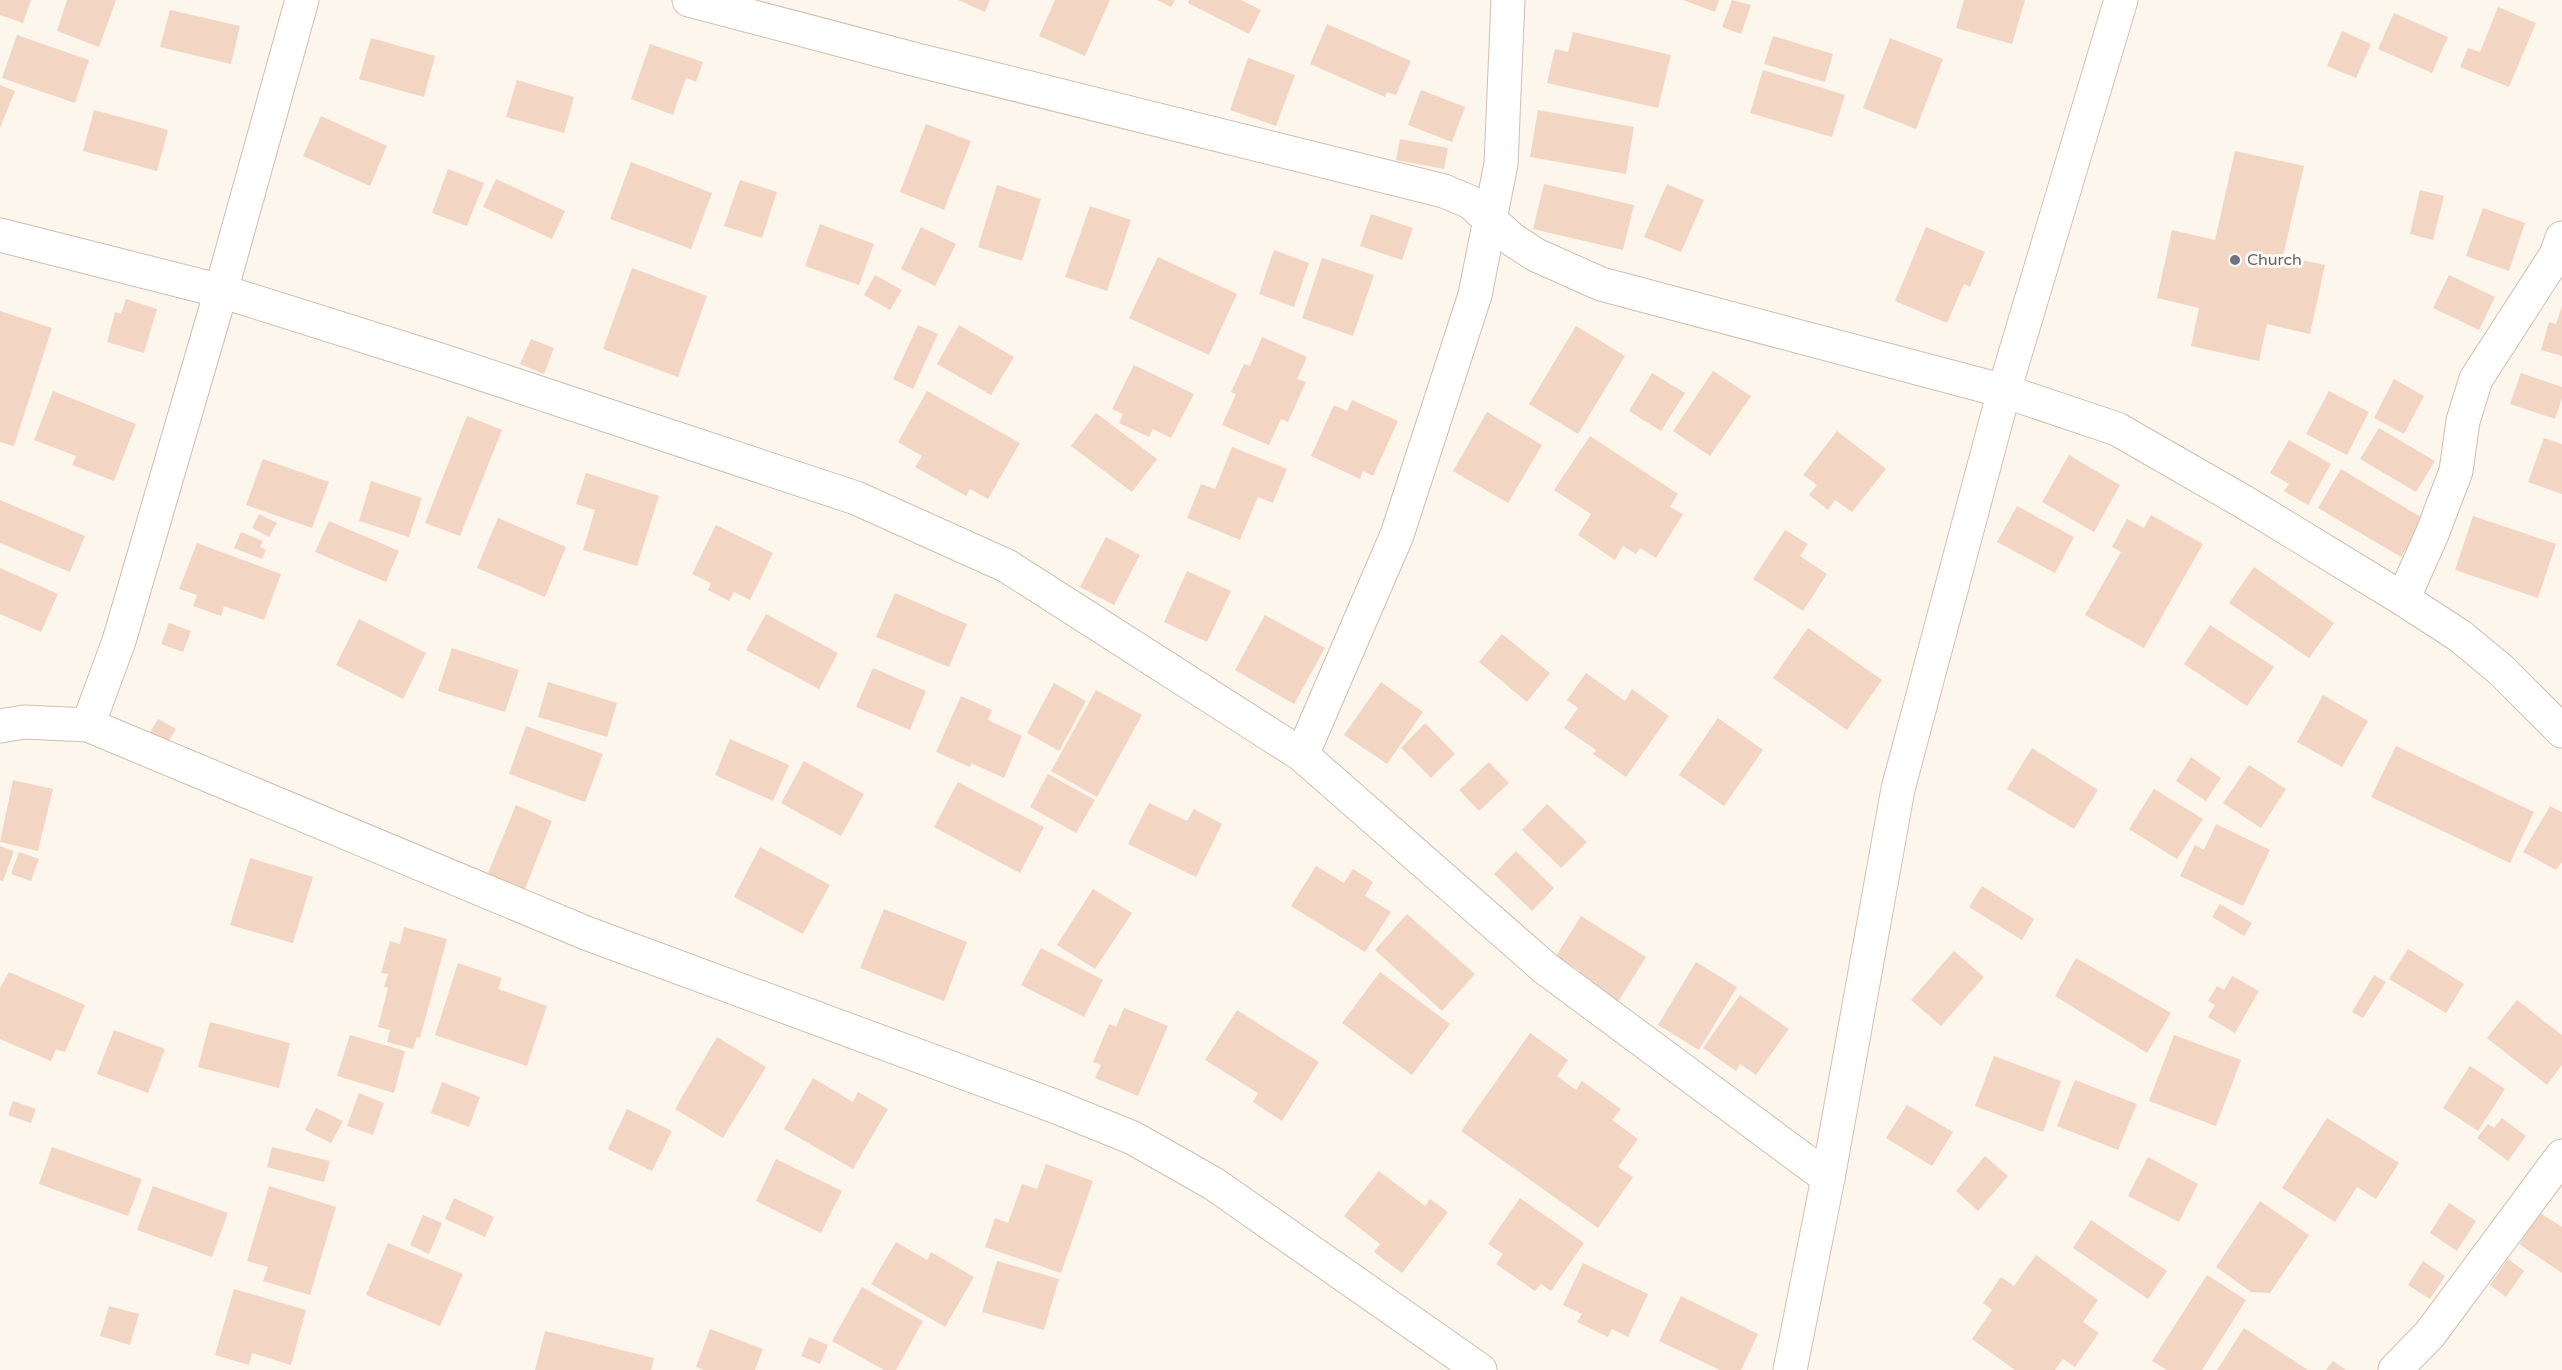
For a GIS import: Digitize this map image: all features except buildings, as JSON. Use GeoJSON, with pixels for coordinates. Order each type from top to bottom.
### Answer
{"type":"FeatureCollection","features":[{"type":"Feature","properties":{"kind":"street"},"geometry":{"type":"LineString","coordinates":[[88,725],[119,640],[221,291],[302,0]]}},
{"type":"Feature","properties":{"kind":"street"},"geometry":{"type":"LineString","coordinates":[[689,0],[916,60],[1444,191],[1470,202],[1513,240],[1536,255],[1601,284],[2004,391],[2117,429],[2244,502],[2460,636],[2493,663],[2562,731]]}},
{"type":"Feature","properties":{"kind":"street"},"geometry":{"type":"LineString","coordinates":[[1302,755],[1397,535],[1475,295],[1501,164],[1508,0]]}},
{"type":"Feature","properties":{"kind":"street"},"geometry":{"type":"LineString","coordinates":[[1790,1370],[1828,1178],[1898,789],[2004,391],[2121,0]]}},
{"type":"Feature","properties":{"kind":"street"},"geometry":{"type":"LineString","coordinates":[[0,236],[221,291],[437,359],[856,498],[1007,566],[1302,755],[1545,968],[1828,1178]]}},
{"type":"Feature","properties":{"kind":"street"},"geometry":{"type":"LineString","coordinates":[[2403,599],[2432,534],[2456,471],[2463,421],[2476,379],[2556,255],[2562,238]]}},
{"type":"Feature","properties":{"kind":"street"},"geometry":{"type":"LineString","coordinates":[[0,726],[24,722],[88,725],[586,933],[1054,1106],[1133,1138],[1214,1184],[1480,1370]]}},
{"type":"Feature","properties":{"kind":"street"},"geometry":{"type":"LineString","coordinates":[[2395,1370],[2430,1334],[2562,1156]]}},
{"type":"Feature","properties":{"kind":"place","name":"Church"},"geometry":{"type":"Point","coordinates":[2235,260]}}]}
